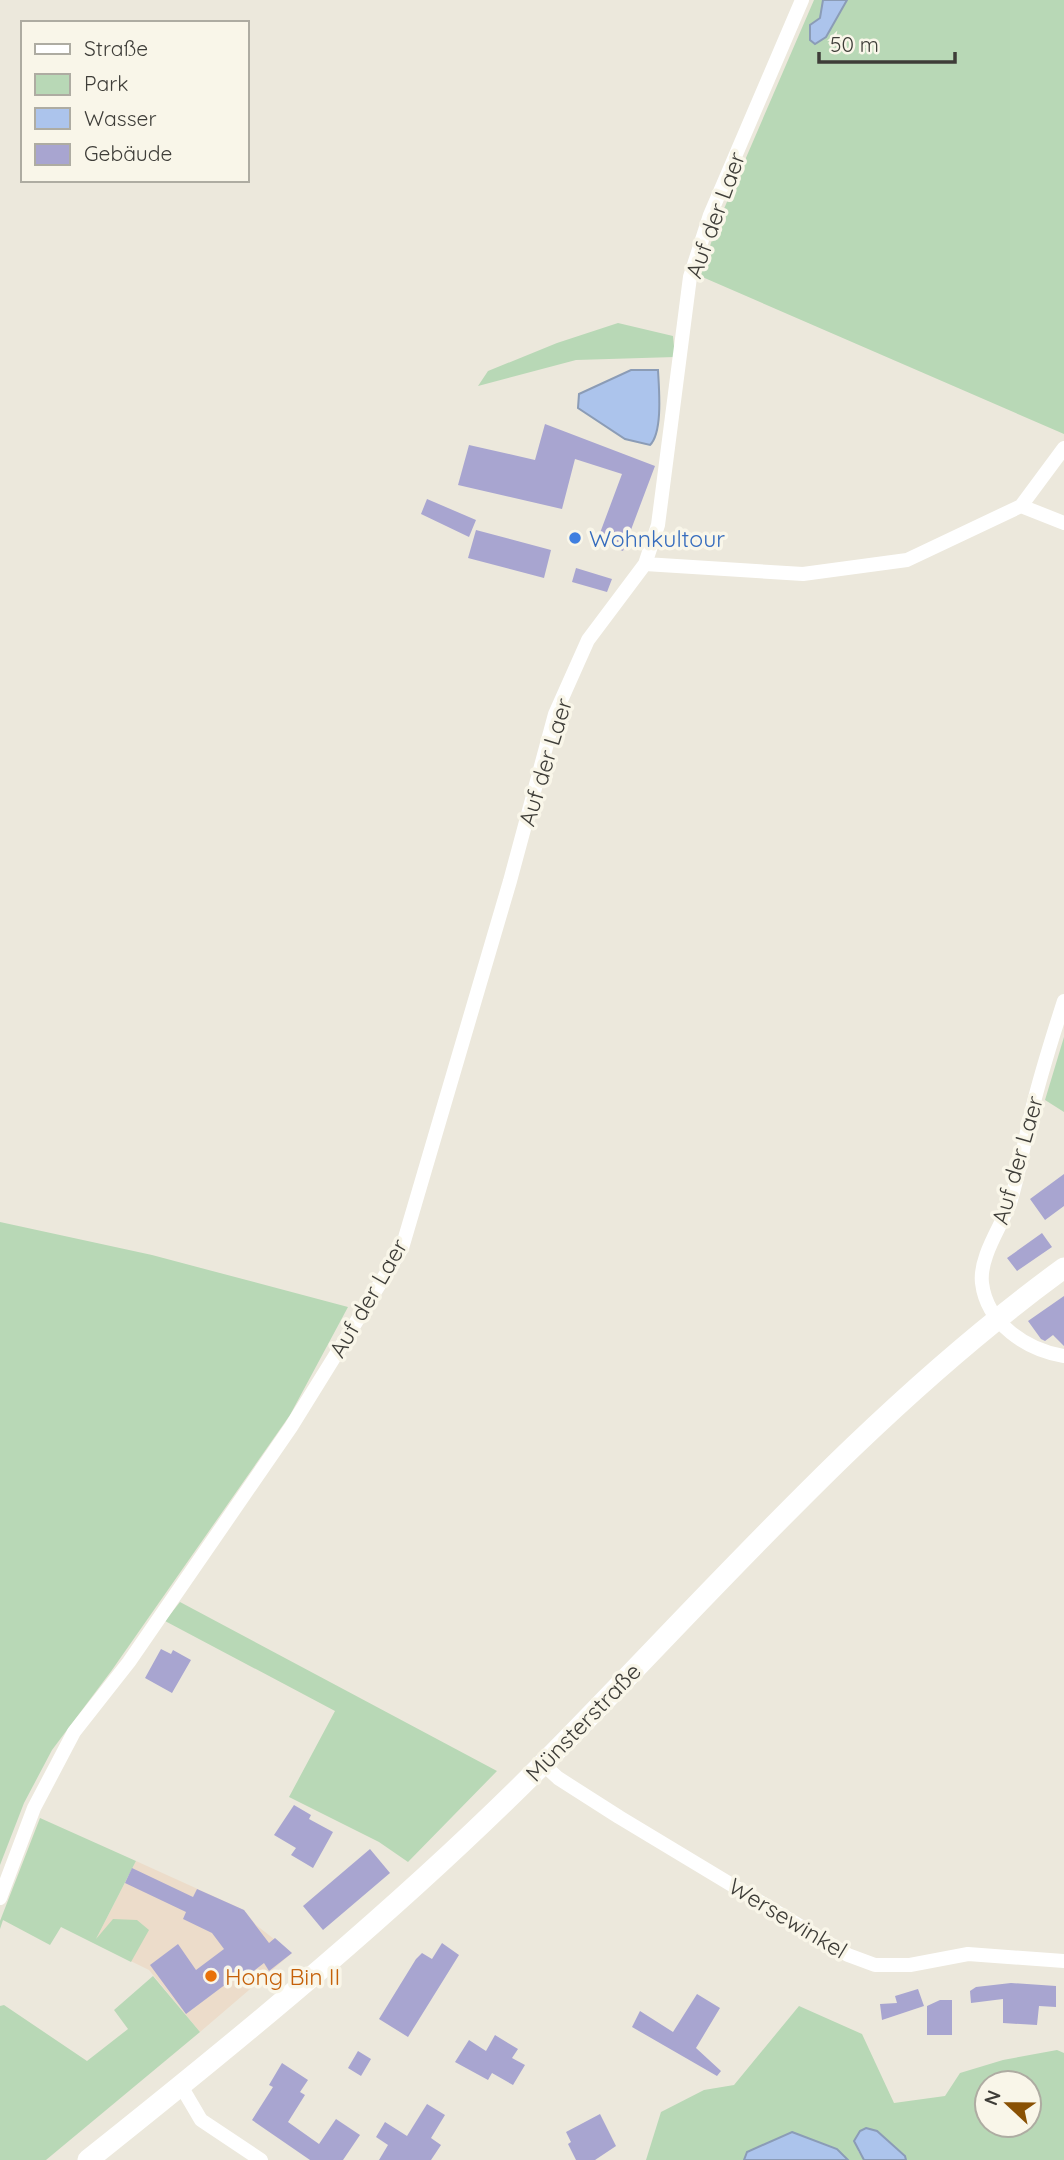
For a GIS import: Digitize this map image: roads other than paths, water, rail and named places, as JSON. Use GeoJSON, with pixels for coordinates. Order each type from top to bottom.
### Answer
{"type":"FeatureCollection","features":[{"type":"Feature","properties":{"kind":"main road","name":"Münsterstraße"},"geometry":{"type":"LineString","coordinates":[[88,2160],[181,2086],[385,1913],[543,1764],[813,1486],[899,1403],[995,1319],[1064,1268]]}},
{"type":"Feature","properties":{"kind":"street","name":"Auf der Laer"},"geometry":{"type":"LineString","coordinates":[[0,1898],[34,1808],[74,1732],[136,1650],[291,1427],[401,1248],[499,920],[555,714],[588,640],[645,564],[658,525],[690,277],[710,215],[802,0]]}},
{"type":"Feature","properties":{"kind":"street"},"geometry":{"type":"LineString","coordinates":[[645,564],[803,574],[907,560],[1021,506],[1064,448]]}},
{"type":"Feature","properties":{"kind":"street"},"geometry":{"type":"LineString","coordinates":[[1021,506],[1064,523]]}},
{"type":"Feature","properties":{"kind":"street","name":"Auf der Laer"},"geometry":{"type":"LineString","coordinates":[[995,1319],[982,1283],[986,1259],[1010,1203],[1038,1086],[1064,1001]]}},
{"type":"Feature","properties":{"kind":"street"},"geometry":{"type":"LineString","coordinates":[[995,1319],[1003,1327],[1044,1352],[1064,1356]]}},
{"type":"Feature","properties":{"kind":"street","name":"Wersewinkel"},"geometry":{"type":"LineString","coordinates":[[543,1764],[558,1778],[620,1817],[848,1955],[875,1965],[910,1965],[968,1954],[1064,1961]]}},
{"type":"Feature","properties":{"kind":"street"},"geometry":{"type":"LineString","coordinates":[[181,2086],[201,2120],[261,2160]]}},
{"type":"Feature","properties":{"kind":"water"},"geometry":{"type":"Polygon","coordinates":[[[823,0],[847,0],[826,37],[815,44],[810,40],[810,25],[820,18],[823,0]]]}},
{"type":"Feature","properties":{"kind":"water"},"geometry":{"type":"Polygon","coordinates":[[[631,370],[658,370],[659,421],[650,445],[625,439],[578,408],[579,394],[631,370]]]}},
{"type":"Feature","properties":{"kind":"water"},"geometry":{"type":"Polygon","coordinates":[[[866,2128],[877,2131],[905,2156],[906,2160],[864,2160],[854,2141],[860,2131],[866,2128]]]}},
{"type":"Feature","properties":{"kind":"water"},"geometry":{"type":"Polygon","coordinates":[[[792,2132],[837,2149],[848,2160],[744,2160],[747,2152],[792,2132]]]}},
{"type":"Feature","properties":{"kind":"place","name":"Wohnkultour"},"geometry":{"type":"Point","coordinates":[575,538]}},
{"type":"Feature","properties":{"kind":"place","name":"Hong Bin II"},"geometry":{"type":"Point","coordinates":[211,1976]}}]}
